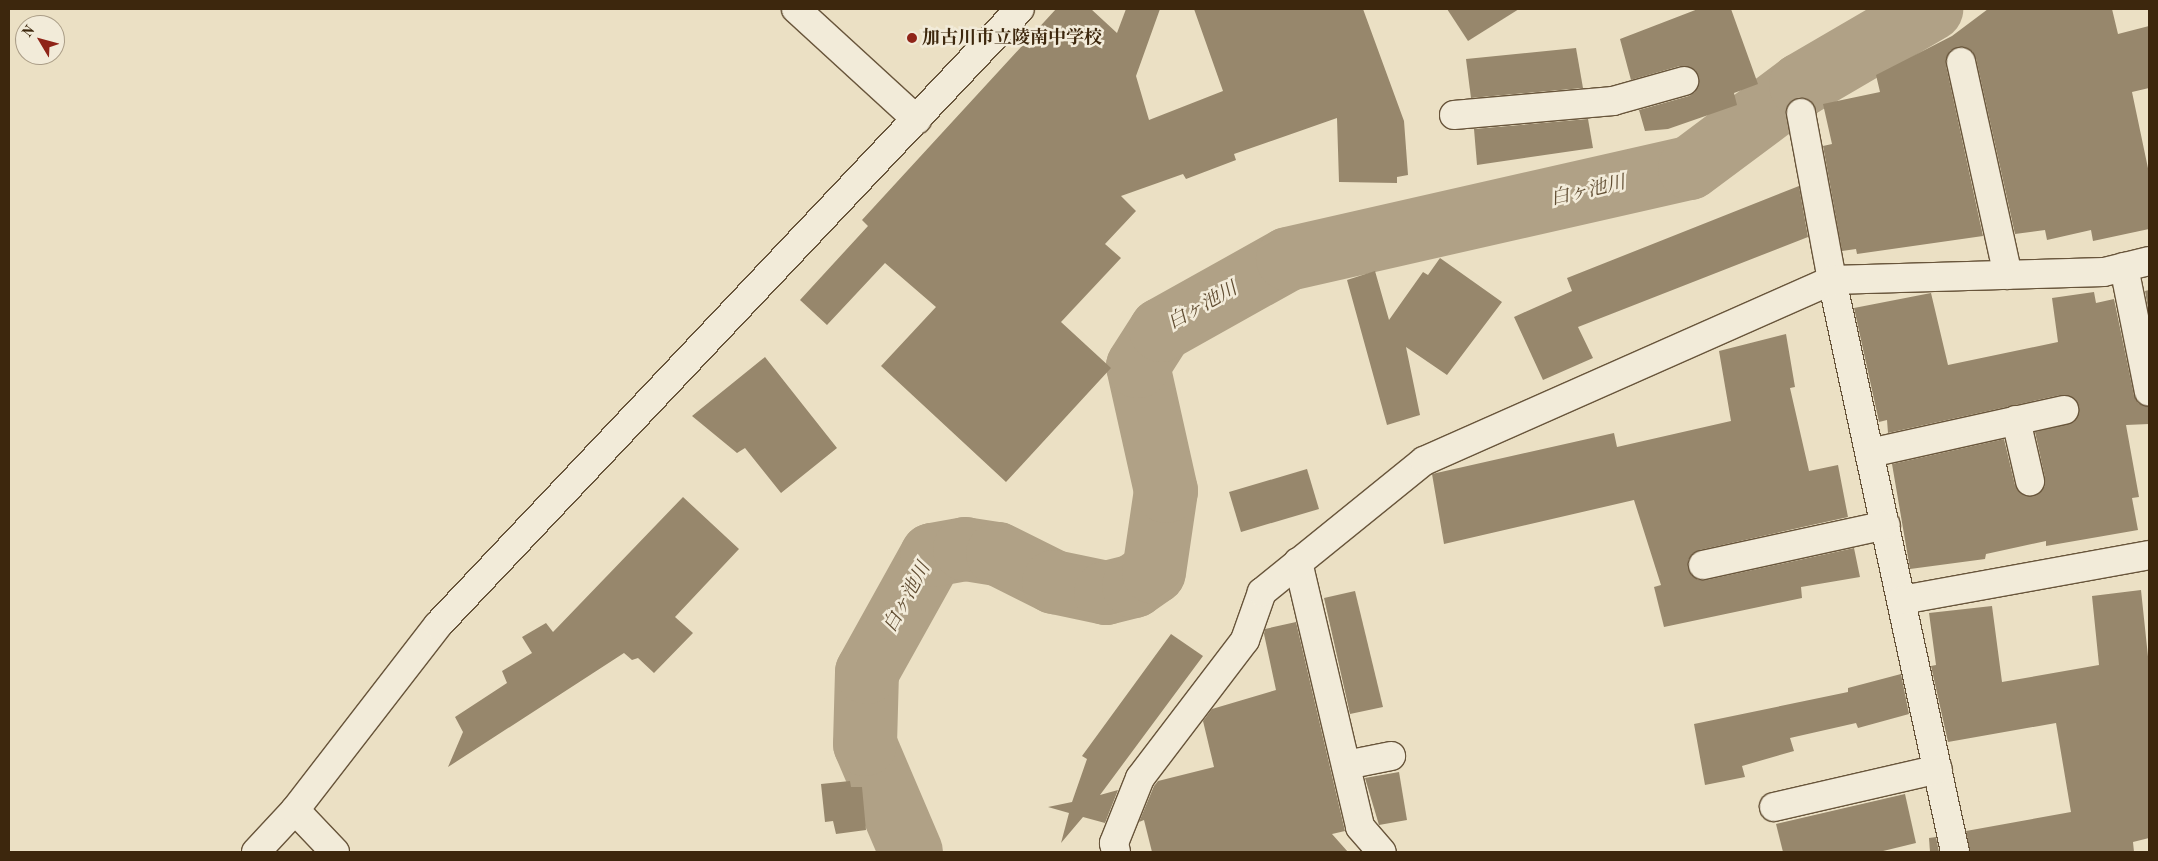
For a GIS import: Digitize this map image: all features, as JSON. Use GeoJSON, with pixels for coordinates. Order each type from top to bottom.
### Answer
{"type":"FeatureCollection","features":[{"type":"Feature","properties":{"kind":"street"},"geometry":{"type":"LineString","coordinates":[[796,9],[917,120]]}},
{"type":"Feature","properties":{"kind":"street"},"geometry":{"type":"LineString","coordinates":[[256,852],[295,810],[438,625],[1020,9]]}},
{"type":"Feature","properties":{"kind":"street"},"geometry":{"type":"LineString","coordinates":[[1961,62],[2008,275]]}},
{"type":"Feature","properties":{"kind":"street"},"geometry":{"type":"LineString","coordinates":[[1454,115],[1613,101],[1684,81]]}},
{"type":"Feature","properties":{"kind":"street"},"geometry":{"type":"LineString","coordinates":[[1800,113],[1832,280],[1956,852]]}},
{"type":"Feature","properties":{"kind":"street"},"geometry":{"type":"LineString","coordinates":[[1116,852],[1114,843],[1140,778],[1245,640],[1262,592],[1424,461],[1832,280],[2104,272],[2137,264],[2149,392]]}},
{"type":"Feature","properties":{"kind":"street"},"geometry":{"type":"LineString","coordinates":[[1870,452],[2064,410]]}},
{"type":"Feature","properties":{"kind":"street"},"geometry":{"type":"LineString","coordinates":[[2016,420],[2030,481]]}},
{"type":"Feature","properties":{"kind":"street"},"geometry":{"type":"LineString","coordinates":[[1703,565],[1886,525]]}},
{"type":"Feature","properties":{"kind":"street"},"geometry":{"type":"LineString","coordinates":[[1902,600],[2149,556]]}},
{"type":"Feature","properties":{"kind":"street"},"geometry":{"type":"LineString","coordinates":[[1298,562],[1360,827],[1382,852]]}},
{"type":"Feature","properties":{"kind":"street"},"geometry":{"type":"LineString","coordinates":[[1346,765],[1391,756]]}},
{"type":"Feature","properties":{"kind":"street"},"geometry":{"type":"LineString","coordinates":[[1774,807],[1938,768]]}},
{"type":"Feature","properties":{"kind":"street"},"geometry":{"type":"LineString","coordinates":[[295,810],[336,852]]}},
{"type":"Feature","properties":{"kind":"building"},"geometry":{"type":"Polygon","coordinates":[[[1056,9],[1091,9],[1117,33],[1126,9],[1160,9],[1136,76],[1149,120],[1223,91],[1194,9],[1363,9],[1404,121],[1408,175],[1397,177],[1397,183],[1339,182],[1337,118],[1234,154],[1236,160],[1186,179],[1183,174],[1121,196],[1136,211],[1105,244],[1121,258],[1061,322],[1111,368],[1006,482],[881,366],[936,307],[885,263],[827,325],[800,300],[868,226],[862,220],[1056,9]]]}},
{"type":"Feature","properties":{"kind":"building"},"geometry":{"type":"Polygon","coordinates":[[[1447,9],[1519,9],[1468,41],[1447,9]]]}},
{"type":"Feature","properties":{"kind":"building"},"geometry":{"type":"Polygon","coordinates":[[[1698,9],[1731,9],[1758,84],[1734,93],[1737,105],[1668,129],[1645,131],[1639,110],[1689,96],[1695,92],[1699,77],[1695,70],[1680,66],[1631,80],[1620,39],[1698,9]]]}},
{"type":"Feature","properties":{"kind":"building"},"geometry":{"type":"Polygon","coordinates":[[[1988,9],[2112,9],[2118,34],[2149,26],[2149,88],[2132,92],[2149,173],[2149,229],[2093,241],[2091,230],[2047,240],[2045,230],[2015,234],[1976,59],[1972,51],[1958,47],[1950,51],[1946,65],[1983,236],[1857,254],[1856,249],[1842,251],[1823,146],[1832,144],[1823,104],[1880,92],[1876,75],[1952,36],[1988,9]]]}},
{"type":"Feature","properties":{"kind":"building"},"geometry":{"type":"Polygon","coordinates":[[[1576,48],[1583,88],[1471,98],[1466,59],[1576,48]]]}},
{"type":"Feature","properties":{"kind":"building"},"geometry":{"type":"Polygon","coordinates":[[[1588,119],[1593,148],[1477,165],[1474,129],[1588,119]]]}},
{"type":"Feature","properties":{"kind":"building"},"geometry":{"type":"Polygon","coordinates":[[[1799,186],[1808,237],[1578,327],[1593,358],[1543,380],[1514,317],[1572,291],[1567,278],[1799,186]]]}},
{"type":"Feature","properties":{"kind":"building"},"geometry":{"type":"Polygon","coordinates":[[[1440,258],[1502,302],[1447,375],[1406,347],[1420,415],[1387,425],[1347,280],[1375,271],[1389,320],[1423,272],[1428,275],[1440,258]]]}},
{"type":"Feature","properties":{"kind":"building"},"geometry":{"type":"Polygon","coordinates":[[[2149,290],[2149,314],[2145,291],[2149,290]]]}},
{"type":"Feature","properties":{"kind":"building"},"geometry":{"type":"Polygon","coordinates":[[[2094,292],[2096,303],[2114,299],[2134,395],[2138,403],[2149,407],[2149,424],[2126,425],[2139,497],[2132,498],[2138,530],[2046,546],[2046,541],[1986,554],[1985,559],[1910,569],[1892,464],[2004,439],[2015,485],[2025,496],[2034,496],[2045,486],[2035,432],[2074,422],[2079,407],[2075,399],[2061,395],[1888,433],[1887,420],[1879,422],[1854,308],[1931,293],[1948,365],[2058,342],[2052,298],[2094,292]]]}},
{"type":"Feature","properties":{"kind":"building"},"geometry":{"type":"Polygon","coordinates":[[[1786,334],[1795,387],[1790,388],[1809,471],[1838,465],[1848,517],[1700,550],[1688,560],[1688,569],[1698,580],[1706,580],[1854,548],[1860,577],[1801,587],[1802,598],[1664,627],[1654,587],[1661,585],[1634,500],[1444,544],[1432,474],[1614,433],[1617,447],[1731,421],[1719,351],[1786,334]]]}},
{"type":"Feature","properties":{"kind":"building"},"geometry":{"type":"Polygon","coordinates":[[[765,357],[837,448],[781,493],[745,448],[737,453],[692,416],[765,357]]]}},
{"type":"Feature","properties":{"kind":"building"},"geometry":{"type":"Polygon","coordinates":[[[1307,469],[1319,509],[1241,532],[1229,492],[1307,469]]]}},
{"type":"Feature","properties":{"kind":"building"},"geometry":{"type":"Polygon","coordinates":[[[683,497],[739,549],[675,617],[693,633],[654,673],[638,658],[632,660],[624,653],[448,767],[463,732],[455,717],[507,683],[502,671],[532,653],[522,637],[546,623],[553,632],[683,497]]]}},
{"type":"Feature","properties":{"kind":"building"},"geometry":{"type":"Polygon","coordinates":[[[2141,590],[2149,666],[2149,838],[2133,842],[2134,852],[1970,852],[1966,831],[2071,812],[2056,723],[1948,742],[1931,666],[1936,665],[1929,613],[1992,606],[2002,682],[2099,665],[2092,596],[2141,590]]]}},
{"type":"Feature","properties":{"kind":"building"},"geometry":{"type":"Polygon","coordinates":[[[1355,591],[1383,707],[1350,714],[1324,598],[1355,591]]]}},
{"type":"Feature","properties":{"kind":"building"},"geometry":{"type":"Polygon","coordinates":[[[1296,622],[1345,831],[1332,834],[1348,852],[1152,852],[1144,820],[1139,822],[1154,786],[1158,781],[1214,767],[1203,721],[1212,709],[1276,690],[1264,634],[1265,629],[1296,622]]]}},
{"type":"Feature","properties":{"kind":"building"},"geometry":{"type":"Polygon","coordinates":[[[1171,634],[1203,656],[1100,795],[1118,790],[1105,823],[1083,817],[1061,843],[1069,813],[1048,807],[1072,802],[1087,759],[1082,756],[1171,634]]]}},
{"type":"Feature","properties":{"kind":"building"},"geometry":{"type":"Polygon","coordinates":[[[1901,674],[1909,714],[1858,728],[1856,723],[1790,738],[1794,751],[1742,766],[1745,777],[1705,785],[1694,724],[1848,692],[1848,688],[1901,674]]]}},
{"type":"Feature","properties":{"kind":"building"},"geometry":{"type":"Polygon","coordinates":[[[1399,772],[1407,820],[1379,825],[1365,778],[1399,772]]]}},
{"type":"Feature","properties":{"kind":"building"},"geometry":{"type":"Polygon","coordinates":[[[850,781],[851,787],[862,787],[866,830],[836,834],[833,821],[825,822],[821,784],[850,781]]]}},
{"type":"Feature","properties":{"kind":"building"},"geometry":{"type":"Polygon","coordinates":[[[1905,794],[1916,843],[1879,852],[1783,852],[1776,824],[1905,794]]]}},
{"type":"Feature","properties":{"kind":"building"},"geometry":{"type":"Polygon","coordinates":[[[1936,837],[1939,852],[1930,852],[1929,838],[1936,837]]]}},
{"type":"Feature","properties":{"kind":"waterway","name":"白ヶ池川"},"geometry":{"type":"LineString","coordinates":[[911,852],[865,744],[867,672],[932,555],[965,549],[998,554],[1054,582],[1106,593],[1134,586],[1154,572],[1166,491],[1138,366],[1161,330],[1288,259],[1690,168],[1801,85],[1931,9]]}},
{"type":"Feature","properties":{"kind":"place","name":"加古川市立陵南中学校"},"geometry":{"type":"Point","coordinates":[912,38]}}]}
